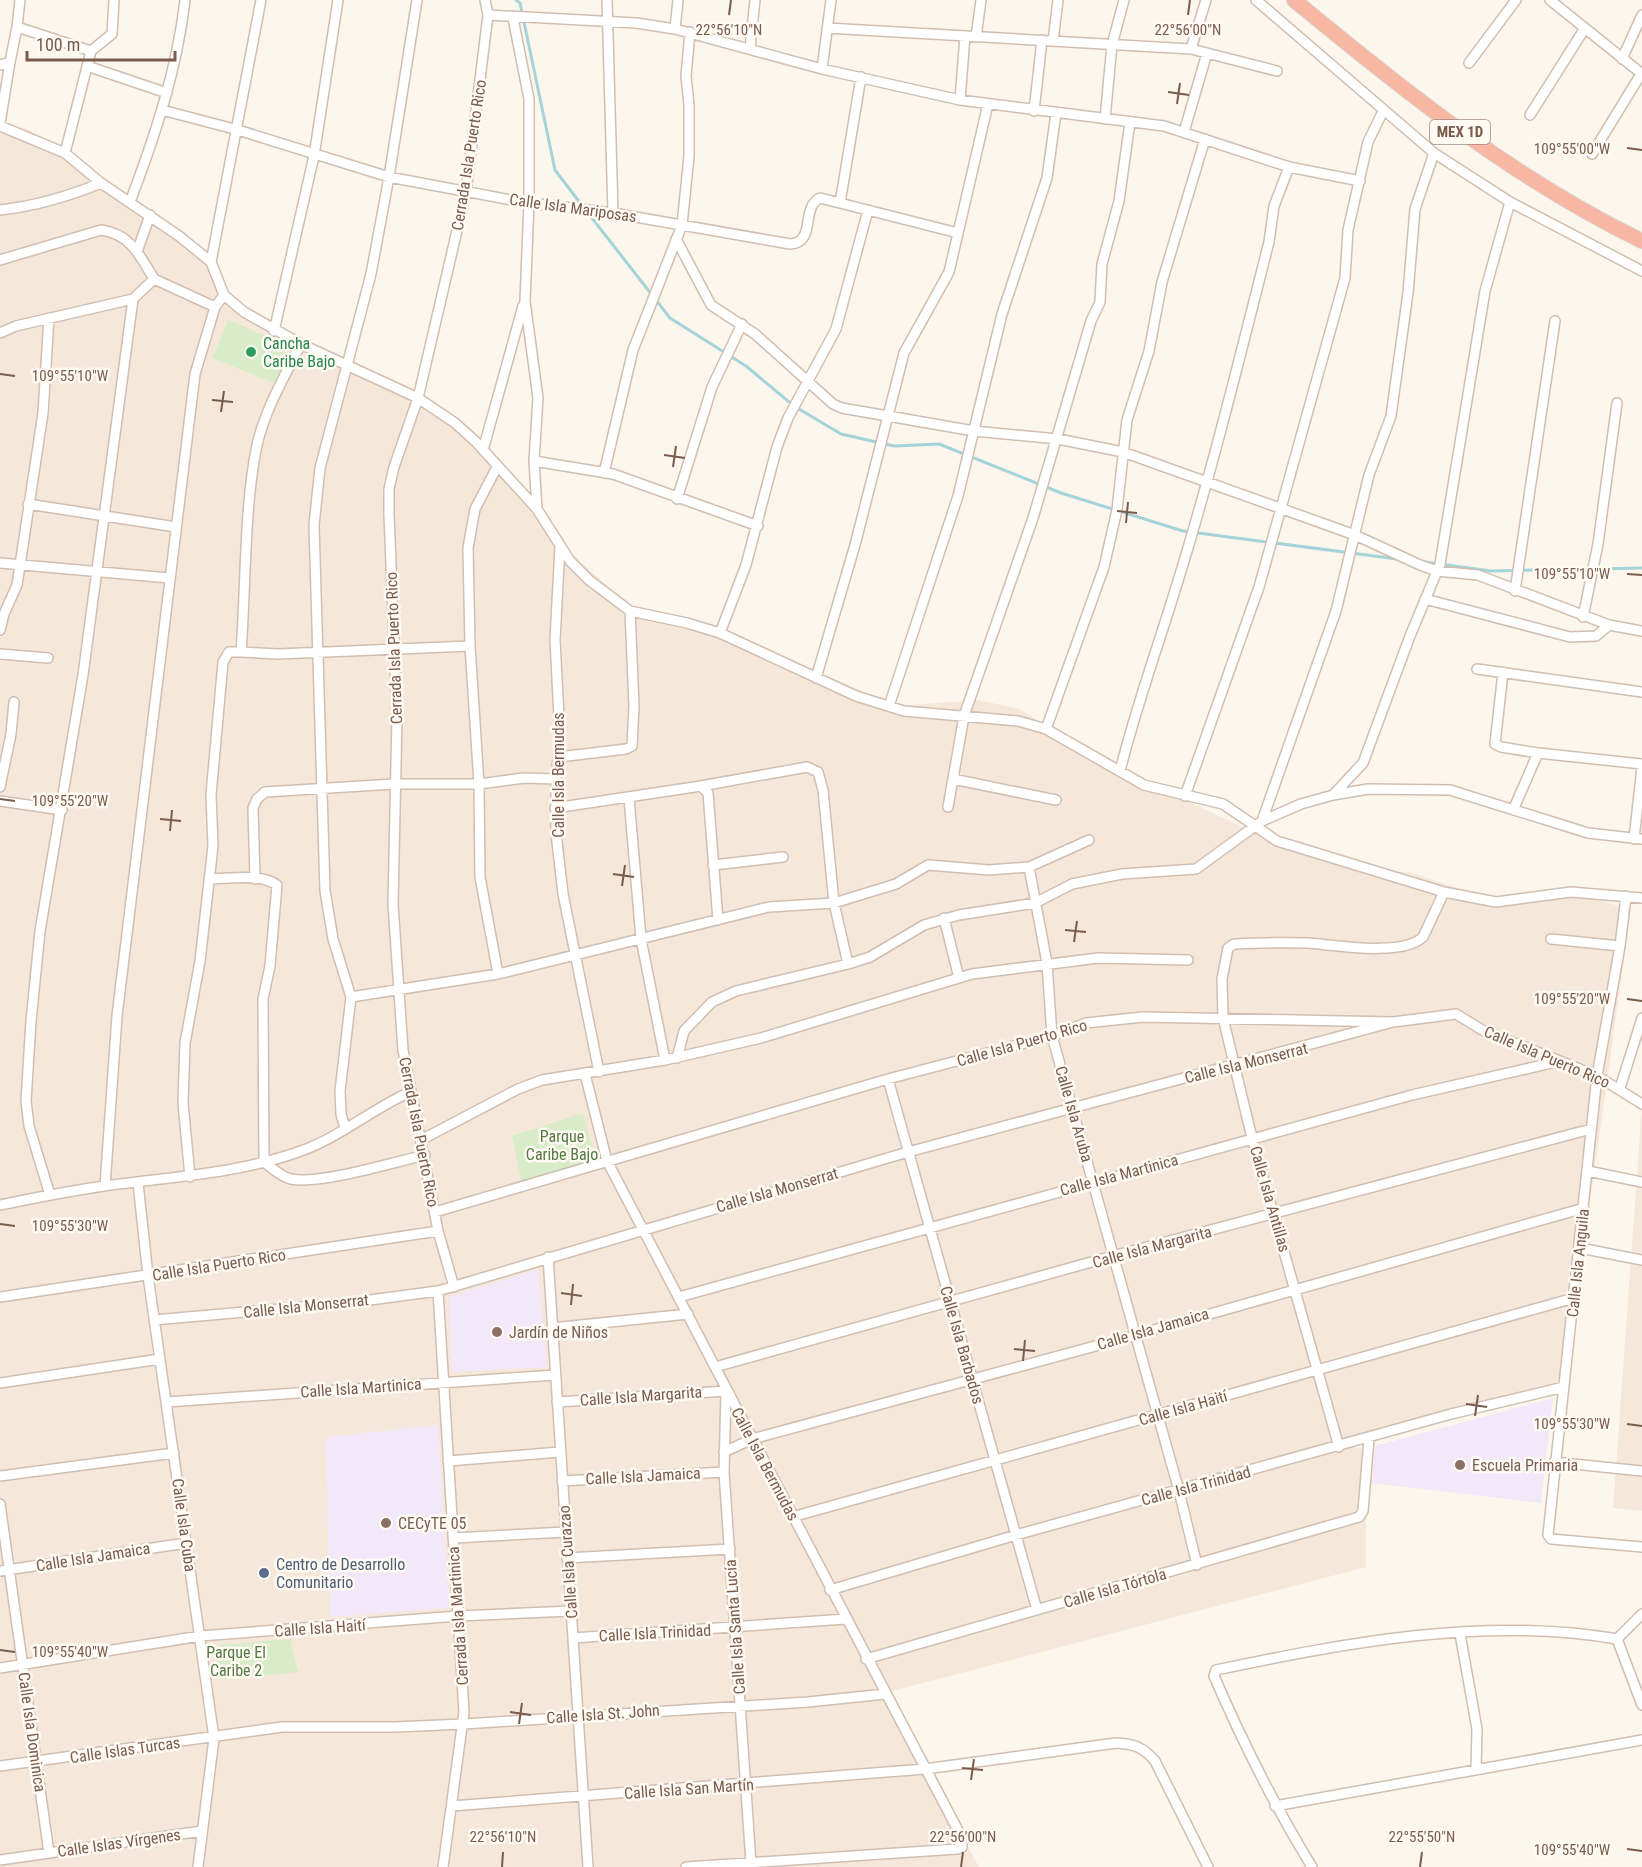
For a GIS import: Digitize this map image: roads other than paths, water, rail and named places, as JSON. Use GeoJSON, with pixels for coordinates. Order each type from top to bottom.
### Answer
{"type":"FeatureCollection","features":[{"type":"Feature","properties":{"kind":"highway","name":"MEX 1D"},"geometry":{"type":"LineString","coordinates":[[1294,0],[1383,74],[1462,133],[1543,186],[1642,242]]}},
{"type":"Feature","properties":{"kind":"street"},"geometry":{"type":"LineString","coordinates":[[20,0],[0,124],[65,153],[101,183],[150,215],[212,262]]}},
{"type":"Feature","properties":{"kind":"street"},"geometry":{"type":"LineString","coordinates":[[65,153],[91,51],[112,34],[114,0]]}},
{"type":"Feature","properties":{"kind":"street"},"geometry":{"type":"LineString","coordinates":[[130,202],[167,93],[182,29],[185,0]]}},
{"type":"Feature","properties":{"kind":"street"},"geometry":{"type":"LineString","coordinates":[[261,0],[212,262],[224,295],[244,312],[274,331],[418,398],[455,423],[537,509],[560,546],[589,580],[630,611],[687,622],[720,633],[856,696],[904,711],[1018,721],[1046,729],[1157,790],[1223,804],[1259,823],[1284,844],[1444,892],[1496,902],[1572,892],[1642,898]]}},
{"type":"Feature","properties":{"kind":"street"},"geometry":{"type":"LineString","coordinates":[[274,331],[314,156],[338,0]]}},
{"type":"Feature","properties":{"kind":"street"},"geometry":{"type":"LineString","coordinates":[[345,1128],[341,1114],[340,1090],[351,997],[333,939],[325,891],[319,651],[313,566],[314,525],[320,468],[349,365],[390,177],[417,0]]}},
{"type":"Feature","properties":{"kind":"street","name":"Cerrada Isla Puerto Rico"},"geometry":{"type":"LineString","coordinates":[[454,1287],[438,1231],[403,1050],[393,904],[397,717],[389,489],[418,398],[466,192],[488,15],[485,0]]}},
{"type":"Feature","properties":{"kind":"street"},"geometry":{"type":"LineString","coordinates":[[607,0],[613,213]]}},
{"type":"Feature","properties":{"kind":"street"},"geometry":{"type":"LineString","coordinates":[[675,29],[678,0]]}},
{"type":"Feature","properties":{"kind":"street"},"geometry":{"type":"LineString","coordinates":[[750,48],[755,0]]}},
{"type":"Feature","properties":{"kind":"street"},"geometry":{"type":"LineString","coordinates":[[822,69],[831,0]]}},
{"type":"Feature","properties":{"kind":"street"},"geometry":{"type":"LineString","coordinates":[[976,37],[981,0]]}},
{"type":"Feature","properties":{"kind":"street"},"geometry":{"type":"LineString","coordinates":[[1053,41],[1058,0]]}},
{"type":"Feature","properties":{"kind":"street"},"geometry":{"type":"LineString","coordinates":[[1105,119],[1112,45],[1124,0]]}},
{"type":"Feature","properties":{"kind":"street"},"geometry":{"type":"LineString","coordinates":[[1191,49],[1206,0]]}},
{"type":"Feature","properties":{"kind":"street"},"geometry":{"type":"LineString","coordinates":[[1256,0],[1434,153],[1510,202],[1642,271]]}},
{"type":"Feature","properties":{"kind":"street"},"geometry":{"type":"LineString","coordinates":[[1469,63],[1516,0]]}},
{"type":"Feature","properties":{"kind":"street"},"geometry":{"type":"LineString","coordinates":[[1550,0],[1641,74],[1592,154]]}},
{"type":"Feature","properties":{"kind":"street"},"geometry":{"type":"LineString","coordinates":[[488,15],[636,23],[675,29],[822,69],[960,100],[1164,126],[1290,167],[1360,181]]}},
{"type":"Feature","properties":{"kind":"street"},"geometry":{"type":"LineString","coordinates":[[1622,59],[1642,15]]}},
{"type":"Feature","properties":{"kind":"street"},"geometry":{"type":"LineString","coordinates":[[513,18],[529,99],[529,203],[525,301],[538,398],[534,461],[537,509]]}},
{"type":"Feature","properties":{"kind":"street"},"geometry":{"type":"LineString","coordinates":[[17,27],[91,51]]}},
{"type":"Feature","properties":{"kind":"street"},"geometry":{"type":"LineString","coordinates":[[827,27],[1191,49],[1277,71]]}},
{"type":"Feature","properties":{"kind":"street"},"geometry":{"type":"LineString","coordinates":[[1530,115],[1585,28]]}},
{"type":"Feature","properties":{"kind":"street"},"geometry":{"type":"LineString","coordinates":[[604,473],[633,350],[682,225],[689,156],[689,105],[686,76],[690,32]]}},
{"type":"Feature","properties":{"kind":"street"},"geometry":{"type":"LineString","coordinates":[[960,100],[965,36]]}},
{"type":"Feature","properties":{"kind":"street"},"geometry":{"type":"LineString","coordinates":[[1034,111],[1042,40]]}},
{"type":"Feature","properties":{"kind":"street"},"geometry":{"type":"LineString","coordinates":[[1184,132],[1207,53]]}},
{"type":"Feature","properties":{"kind":"street"},"geometry":{"type":"LineString","coordinates":[[0,65],[10,62]]}},
{"type":"Feature","properties":{"kind":"street"},"geometry":{"type":"LineString","coordinates":[[87,66],[167,93]]}},
{"type":"Feature","properties":{"kind":"street"},"geometry":{"type":"LineString","coordinates":[[840,203],[861,77]]}},
{"type":"Feature","properties":{"kind":"street"},"geometry":{"type":"LineString","coordinates":[[816,678],[855,545],[903,353],[949,272],[988,104]]}},
{"type":"Feature","properties":{"kind":"street","name":"Calle Isla Mariposas"},"geometry":{"type":"LineString","coordinates":[[162,110],[238,130],[314,156],[390,177],[529,203],[613,213],[790,244],[799,243],[805,239],[814,201],[820,198],[958,233]]}},
{"type":"Feature","properties":{"kind":"street"},"geometry":{"type":"LineString","coordinates":[[1185,796],[1259,587],[1345,278],[1348,231],[1368,142],[1383,111]]}},
{"type":"Feature","properties":{"kind":"street"},"geometry":{"type":"LineString","coordinates":[[889,706],[958,496],[1002,314],[1047,178],[1056,114]]}},
{"type":"Feature","properties":{"kind":"street"},"geometry":{"type":"LineString","coordinates":[[948,807],[964,716],[1058,439],[1091,321],[1100,302],[1102,264],[1119,201],[1130,122]]}},
{"type":"Feature","properties":{"kind":"street"},"geometry":{"type":"LineString","coordinates":[[1046,729],[1104,567],[1117,510],[1127,420],[1149,351],[1162,282],[1205,140]]}},
{"type":"Feature","properties":{"kind":"street"},"geometry":{"type":"LineString","coordinates":[[1259,823],[1336,611],[1369,475],[1391,416],[1408,293],[1415,208],[1434,153]]}},
{"type":"Feature","properties":{"kind":"street"},"geometry":{"type":"LineString","coordinates":[[1120,771],[1139,699],[1181,573],[1208,480],[1269,242],[1274,206],[1290,167]]}},
{"type":"Feature","properties":{"kind":"street"},"geometry":{"type":"LineString","coordinates":[[0,210],[35,206],[70,196],[101,183]]}},
{"type":"Feature","properties":{"kind":"street"},"geometry":{"type":"LineString","coordinates":[[1333,795],[1363,763],[1440,564],[1456,455],[1468,406],[1485,291],[1510,202]]}},
{"type":"Feature","properties":{"kind":"street"},"geometry":{"type":"LineString","coordinates":[[720,633],[739,586],[758,526],[777,447],[806,381],[836,329],[868,210]]}},
{"type":"Feature","properties":{"kind":"street"},"geometry":{"type":"LineString","coordinates":[[138,249],[150,215]]}},
{"type":"Feature","properties":{"kind":"street"},"geometry":{"type":"LineString","coordinates":[[0,260],[101,231],[124,238],[138,249],[154,279],[215,307]]}},
{"type":"Feature","properties":{"kind":"street"},"geometry":{"type":"LineString","coordinates":[[676,239],[711,304],[742,324],[833,404],[974,431],[1058,439],[1123,452],[1208,480],[1355,535],[1437,571],[1478,575],[1609,625],[1642,631]]}},
{"type":"Feature","properties":{"kind":"street"},"geometry":{"type":"LineString","coordinates":[[0,333],[50,318],[133,299],[154,279]]}},
{"type":"Feature","properties":{"kind":"street"},"geometry":{"type":"LineString","coordinates":[[105,1186],[117,1016],[195,374],[215,307],[224,295]]}},
{"type":"Feature","properties":{"kind":"street"},"geometry":{"type":"LineString","coordinates":[[50,1196],[29,1126],[27,1101],[40,931],[83,675],[133,299]]}},
{"type":"Feature","properties":{"kind":"street"},"geometry":{"type":"LineString","coordinates":[[483,450],[525,301]]}},
{"type":"Feature","properties":{"kind":"street"},"geometry":{"type":"LineString","coordinates":[[0,630],[4,614],[17,585],[43,412],[50,318]]}},
{"type":"Feature","properties":{"kind":"street"},"geometry":{"type":"LineString","coordinates":[[1515,591],[1556,321]]}},
{"type":"Feature","properties":{"kind":"street"},"geometry":{"type":"LineString","coordinates":[[677,499],[712,387],[742,324]]}},
{"type":"Feature","properties":{"kind":"street"},"geometry":{"type":"LineString","coordinates":[[241,652],[251,496],[257,446],[266,415],[301,344]]}},
{"type":"Feature","properties":{"kind":"street"},"geometry":{"type":"LineString","coordinates":[[1583,616],[1598,544],[1617,403]]}},
{"type":"Feature","properties":{"kind":"street"},"geometry":{"type":"LineString","coordinates":[[534,461],[604,473],[758,526]]}},
{"type":"Feature","properties":{"kind":"street"},"geometry":{"type":"LineString","coordinates":[[497,467],[481,494],[468,548],[470,646],[479,784],[480,877],[498,974]]}},
{"type":"Feature","properties":{"kind":"street"},"geometry":{"type":"LineString","coordinates":[[28,504],[176,527]]}},
{"type":"Feature","properties":{"kind":"street","name":"Calle Isla Bermudas"},"geometry":{"type":"LineString","coordinates":[[560,546],[555,640],[559,757],[555,808],[563,894],[599,1072]]}},
{"type":"Feature","properties":{"kind":"street"},"geometry":{"type":"LineString","coordinates":[[0,563],[169,578]]}},
{"type":"Feature","properties":{"kind":"street"},"geometry":{"type":"LineString","coordinates":[[1425,599],[1570,637],[1596,636],[1609,625]]}},
{"type":"Feature","properties":{"kind":"street"},"geometry":{"type":"LineString","coordinates":[[559,757],[626,749],[632,746],[634,706],[630,611]]}},
{"type":"Feature","properties":{"kind":"street"},"geometry":{"type":"LineString","coordinates":[[190,1177],[183,1103],[185,1043],[200,961],[213,846],[211,795],[223,662],[229,652],[278,654],[470,646]]}},
{"type":"Feature","properties":{"kind":"street"},"geometry":{"type":"LineString","coordinates":[[0,654],[48,658]]}},
{"type":"Feature","properties":{"kind":"street"},"geometry":{"type":"LineString","coordinates":[[1477,669],[1642,692]]}},
{"type":"Feature","properties":{"kind":"street"},"geometry":{"type":"LineString","coordinates":[[677,1058],[684,1031],[712,1002],[736,991],[870,957],[912,931],[944,918],[1035,903],[1072,884],[1122,874],[1196,869],[1259,823],[1301,804],[1333,795],[1368,789],[1450,790],[1514,808],[1588,833],[1638,839],[1642,765],[1538,753],[1495,744],[1503,672]]}},
{"type":"Feature","properties":{"kind":"street"},"geometry":{"type":"LineString","coordinates":[[0,787],[11,734],[14,702]]}},
{"type":"Feature","properties":{"kind":"street"},"geometry":{"type":"LineString","coordinates":[[1514,808],[1538,753]]}},
{"type":"Feature","properties":{"kind":"street"},"geometry":{"type":"LineString","coordinates":[[555,808],[629,798],[807,766],[818,772],[823,790],[834,903],[848,964]]}},
{"type":"Feature","properties":{"kind":"street"},"geometry":{"type":"LineString","coordinates":[[255,879],[253,808],[257,799],[265,792],[394,784],[479,784],[524,778],[556,779]]}},
{"type":"Feature","properties":{"kind":"street"},"geometry":{"type":"LineString","coordinates":[[953,779],[1056,800]]}},
{"type":"Feature","properties":{"kind":"street"},"geometry":{"type":"LineString","coordinates":[[701,786],[708,793],[718,920]]}},
{"type":"Feature","properties":{"kind":"street"},"geometry":{"type":"LineString","coordinates":[[629,798],[641,939],[665,1060]]}},
{"type":"Feature","properties":{"kind":"street"},"geometry":{"type":"LineString","coordinates":[[0,801],[62,810]]}},
{"type":"Feature","properties":{"kind":"street"},"geometry":{"type":"LineString","coordinates":[[351,997],[498,974],[769,907],[834,903],[896,884],[928,865],[989,870],[1029,867],[1089,840]]}},
{"type":"Feature","properties":{"kind":"street"},"geometry":{"type":"LineString","coordinates":[[713,865],[783,857]]}},
{"type":"Feature","properties":{"kind":"street","name":"Calle Isla Aruba"},"geometry":{"type":"LineString","coordinates":[[1029,867],[1047,963],[1052,1036],[1158,1414],[1197,1565]]}},
{"type":"Feature","properties":{"kind":"street"},"geometry":{"type":"LineString","coordinates":[[209,879],[255,879],[271,881],[276,885],[263,999],[264,1162]]}},
{"type":"Feature","properties":{"kind":"street","name":"Calle Isla Antillas"},"geometry":{"type":"LineString","coordinates":[[1339,1447],[1252,1138],[1223,1018],[1222,979],[1228,948],[1234,944],[1275,943],[1379,949],[1417,942],[1423,937],[1444,892]]}},
{"type":"Feature","properties":{"kind":"street","name":"Calle Isla Anguila"},"geometry":{"type":"LineString","coordinates":[[1626,896],[1620,946],[1597,1076],[1580,1248],[1554,1462],[1549,1538],[1642,1547]]}},
{"type":"Feature","properties":{"kind":"street"},"geometry":{"type":"LineString","coordinates":[[944,918],[959,978]]}},
{"type":"Feature","properties":{"kind":"street"},"geometry":{"type":"LineString","coordinates":[[1551,939],[1620,946]]}},
{"type":"Feature","properties":{"kind":"street"},"geometry":{"type":"LineString","coordinates":[[421,1140],[518,1089],[542,1080],[677,1058],[833,1018],[959,978],[1047,963],[1136,957],[1188,960]]}},
{"type":"Feature","properties":{"kind":"street","name":"Calle Isla Puerto Rico"},"geometry":{"type":"LineString","coordinates":[[435,1212],[888,1079],[1052,1036],[1086,1023],[1143,1017],[1393,1022],[1456,1014],[1482,1030],[1597,1076],[1620,1088],[1642,1104]]}},
{"type":"Feature","properties":{"kind":"street"},"geometry":{"type":"LineString","coordinates":[[1620,1088],[1642,1018]]}},
{"type":"Feature","properties":{"kind":"street","name":"Calle Isla Monserrat"},"geometry":{"type":"LineString","coordinates":[[154,1320],[347,1303],[438,1291],[908,1152],[1393,1022]]}},
{"type":"Feature","properties":{"kind":"street","name":"Calle Isla Martinica"},"geometry":{"type":"LineString","coordinates":[[679,1297],[1412,1095],[1560,1061]]}},
{"type":"Feature","properties":{"kind":"street","name":"Calle Isla Bermudas"},"geometry":{"type":"LineString","coordinates":[[585,1074],[607,1161],[866,1659],[962,1838],[962,1846],[945,1850],[751,1863]]}},
{"type":"Feature","properties":{"kind":"street","name":"Calle Isla Barbados"},"geometry":{"type":"LineString","coordinates":[[888,1079],[1037,1610]]}},
{"type":"Feature","properties":{"kind":"street"},"geometry":{"type":"LineString","coordinates":[[0,1204],[105,1186],[190,1177],[264,1162],[315,1145],[382,1105],[410,1092]]}},
{"type":"Feature","properties":{"kind":"street","name":"Calle Isla Margarita"},"geometry":{"type":"LineString","coordinates":[[714,1367],[1113,1256],[1591,1130]]}},
{"type":"Feature","properties":{"kind":"street"},"geometry":{"type":"LineString","coordinates":[[264,1162],[284,1177],[294,1180],[349,1173],[424,1155]]}},
{"type":"Feature","properties":{"kind":"street"},"geometry":{"type":"LineString","coordinates":[[1588,1171],[1642,1182]]}},
{"type":"Feature","properties":{"kind":"street","name":"Calle Isla Cuba"},"geometry":{"type":"LineString","coordinates":[[138,1184],[154,1320],[214,1738],[198,1867]]}},
{"type":"Feature","properties":{"kind":"street","name":"Calle Isla Jamaica"},"geometry":{"type":"LineString","coordinates":[[724,1452],[752,1439],[1136,1335],[1584,1208]]}},
{"type":"Feature","properties":{"kind":"street","name":"Calle Isla Puerto Rico"},"geometry":{"type":"LineString","coordinates":[[0,1297],[438,1231]]}},
{"type":"Feature","properties":{"kind":"street"},"geometry":{"type":"LineString","coordinates":[[1580,1248],[1642,1260]]}},
{"type":"Feature","properties":{"kind":"street","name":"Calle Isla Curazao"},"geometry":{"type":"LineString","coordinates":[[548,1257],[588,1867]]}},
{"type":"Feature","properties":{"kind":"street","name":"Cerrada Isla Martinica"},"geometry":{"type":"LineString","coordinates":[[438,1291],[464,1724],[443,1867]]}},
{"type":"Feature","properties":{"kind":"street","name":"Calle Isla Haití"},"geometry":{"type":"LineString","coordinates":[[792,1517],[1574,1298]]}},
{"type":"Feature","properties":{"kind":"street"},"geometry":{"type":"LineString","coordinates":[[552,1328],[688,1314]]}},
{"type":"Feature","properties":{"kind":"street"},"geometry":{"type":"LineString","coordinates":[[0,1383],[160,1359]]}},
{"type":"Feature","properties":{"kind":"street","name":"Calle Isla Martinica"},"geometry":{"type":"LineString","coordinates":[[167,1402],[555,1375]]}},
{"type":"Feature","properties":{"kind":"street","name":"Calle Isla Trinidad"},"geometry":{"type":"LineString","coordinates":[[830,1590],[1016,1535],[1369,1439],[1451,1414],[1564,1387]]}},
{"type":"Feature","properties":{"kind":"street","name":"Calle Isla Margarita"},"geometry":{"type":"LineString","coordinates":[[557,1401],[726,1391]]}},
{"type":"Feature","properties":{"kind":"street","name":"Calle Isla Santa Lucía"},"geometry":{"type":"LineString","coordinates":[[726,1391],[724,1472],[751,1863]]}},
{"type":"Feature","properties":{"kind":"street","name":"Calle Isla Tórtola"},"geometry":{"type":"LineString","coordinates":[[866,1659],[1197,1565],[1362,1515],[1369,1439]]}},
{"type":"Feature","properties":{"kind":"street"},"geometry":{"type":"LineString","coordinates":[[448,1461],[560,1452]]}},
{"type":"Feature","properties":{"kind":"street"},"geometry":{"type":"LineString","coordinates":[[0,1476],[174,1453]]}},
{"type":"Feature","properties":{"kind":"street"},"geometry":{"type":"LineString","coordinates":[[1554,1462],[1642,1471]]}},
{"type":"Feature","properties":{"kind":"street","name":"Calle Isla Jamaica"},"geometry":{"type":"LineString","coordinates":[[562,1481],[724,1472]]}},
{"type":"Feature","properties":{"kind":"street","name":"Calle Isla Dominica"},"geometry":{"type":"LineString","coordinates":[[0,1504],[5,1571],[23,1665],[49,1853]]}},
{"type":"Feature","properties":{"kind":"street"},"geometry":{"type":"LineString","coordinates":[[453,1538],[566,1532]]}},
{"type":"Feature","properties":{"kind":"street","name":"Calle Isla Jamaica"},"geometry":{"type":"LineString","coordinates":[[5,1571],[186,1543]]}},
{"type":"Feature","properties":{"kind":"street"},"geometry":{"type":"LineString","coordinates":[[567,1558],[730,1549]]}},
{"type":"Feature","properties":{"kind":"street","name":"Calle Isla Haití"},"geometry":{"type":"LineString","coordinates":[[0,1668],[200,1636],[458,1616],[571,1611]]}},
{"type":"Feature","properties":{"kind":"street"},"geometry":{"type":"LineString","coordinates":[[1617,1639],[1642,1614]]}},
{"type":"Feature","properties":{"kind":"street","name":"Calle Isla Trinidad"},"geometry":{"type":"LineString","coordinates":[[573,1638],[735,1629],[846,1619]]}},
{"type":"Feature","properties":{"kind":"street"},"geometry":{"type":"LineString","coordinates":[[1312,1867],[1275,1806],[1242,1741],[1214,1676],[1216,1670],[1364,1643],[1460,1634],[1591,1635],[1617,1639]]}},
{"type":"Feature","properties":{"kind":"street"},"geometry":{"type":"LineString","coordinates":[[1460,1634],[1477,1729],[1476,1770]]}},
{"type":"Feature","properties":{"kind":"street"},"geometry":{"type":"LineString","coordinates":[[1617,1639],[1642,1705]]}},
{"type":"Feature","properties":{"kind":"street","name":"Calle Isla St. John"},"geometry":{"type":"LineString","coordinates":[[214,1738],[247,1730],[282,1727],[464,1724],[885,1694]]}},
{"type":"Feature","properties":{"kind":"street","name":"Calle Islas Turcas"},"geometry":{"type":"LineString","coordinates":[[0,1766],[214,1738]]}},
{"type":"Feature","properties":{"kind":"street"},"geometry":{"type":"LineString","coordinates":[[1275,1806],[1642,1740]]}},
{"type":"Feature","properties":{"kind":"street","name":"Calle Isla San Martín"},"geometry":{"type":"LineString","coordinates":[[452,1806],[745,1785],[925,1769],[1116,1743],[1132,1744],[1145,1750],[1155,1761],[1208,1867]]}},
{"type":"Feature","properties":{"kind":"street","name":"Calle Islas Vírgenes"},"geometry":{"type":"LineString","coordinates":[[0,1860],[202,1832]]}},
{"type":"Feature","properties":{"kind":"street"},"geometry":{"type":"LineString","coordinates":[[686,1867],[751,1863]]}},
{"type":"Feature","properties":{"kind":"waterway"},"geometry":{"type":"LineString","coordinates":[[516,0],[520,3],[555,170],[584,208]]}},
{"type":"Feature","properties":{"kind":"waterway"},"geometry":{"type":"LineString","coordinates":[[588,213],[670,318],[746,366],[794,406],[841,434],[894,446],[939,444],[1061,493],[1183,531],[1397,559]]}},
{"type":"Feature","properties":{"kind":"waterway"},"geometry":{"type":"LineString","coordinates":[[1425,562],[1491,571],[1642,568]]}},
{"type":"Feature","properties":{"kind":"place","name":"Cancha Caribe Bajo"},"geometry":{"type":"Point","coordinates":[251,352]}},
{"type":"Feature","properties":{"kind":"place","name":"Jardín de Niños"},"geometry":{"type":"Point","coordinates":[497,1332]}},
{"type":"Feature","properties":{"kind":"place","name":"Escuela Primaria"},"geometry":{"type":"Point","coordinates":[1460,1465]}},
{"type":"Feature","properties":{"kind":"place","name":"CECyTE 05"},"geometry":{"type":"Point","coordinates":[386,1523]}},
{"type":"Feature","properties":{"kind":"place","name":"Centro de Desarrollo Comunitario"},"geometry":{"type":"Point","coordinates":[264,1573]}},
{"type":"Feature","properties":{"kind":"park label","name":"Parque Caribe Bajo"},"geometry":{"type":"Point","coordinates":[562,1145]}},
{"type":"Feature","properties":{"kind":"park label","name":"Parque El Caribe 2"},"geometry":{"type":"Point","coordinates":[236,1661]}}]}
